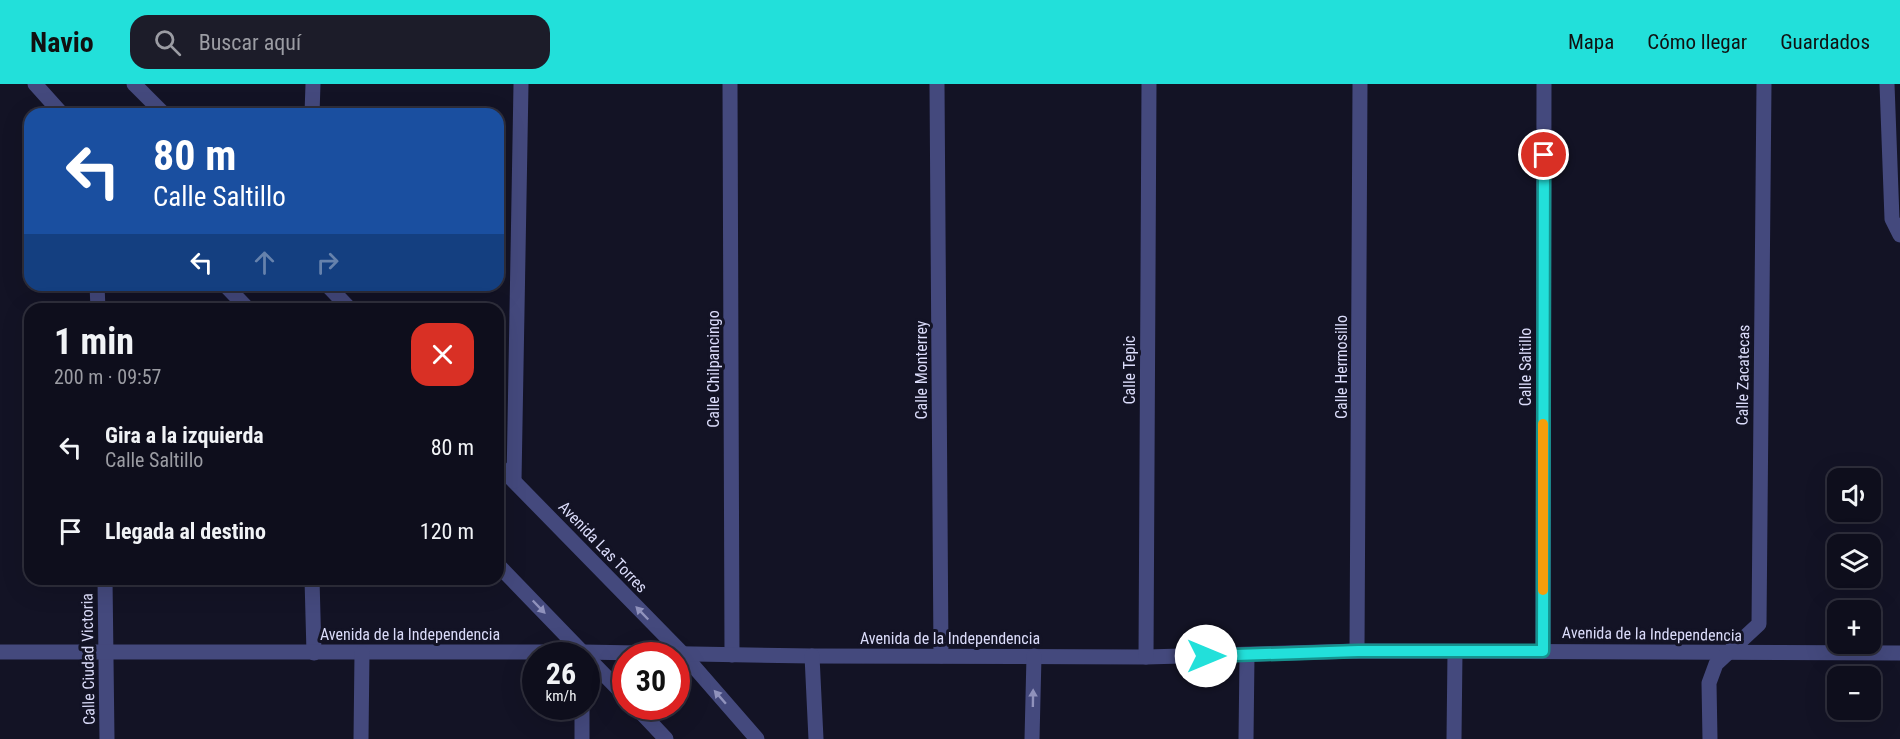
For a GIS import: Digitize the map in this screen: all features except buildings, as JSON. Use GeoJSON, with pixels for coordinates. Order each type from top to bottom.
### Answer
{"type":"FeatureCollection","features":[{"type":"Feature","properties":{"kind":"street"},"geometry":{"type":"LineString","coordinates":[[34,84],[56,108]]}},
{"type":"Feature","properties":{"kind":"street"},"geometry":{"type":"LineString","coordinates":[[134,84],[158,108]]}},
{"type":"Feature","properties":{"kind":"street"},"geometry":{"type":"LineString","coordinates":[[312,108],[313,84]]}},
{"type":"Feature","properties":{"kind":"street"},"geometry":{"type":"LineString","coordinates":[[514,482],[521,84]]}},
{"type":"Feature","properties":{"kind":"street","name":"Calle Chilpancingo"},"geometry":{"type":"LineString","coordinates":[[729,84],[732,655]]}},
{"type":"Feature","properties":{"kind":"street","name":"Calle Monterrey"},"geometry":{"type":"LineString","coordinates":[[938,84],[942,656]]}},
{"type":"Feature","properties":{"kind":"street","name":"Calle Tepic"},"geometry":{"type":"LineString","coordinates":[[1146,657],[1149,84]]}},
{"type":"Feature","properties":{"kind":"street","name":"Calle Hermosillo"},"geometry":{"type":"LineString","coordinates":[[1358,651],[1360,84]]}},
{"type":"Feature","properties":{"kind":"street","name":"Calle Saltillo"},"geometry":{"type":"LineString","coordinates":[[1543,651],[1544,84]]}},
{"type":"Feature","properties":{"kind":"street","name":"Calle Zacatecas"},"geometry":{"type":"LineString","coordinates":[[1710,739],[1709,683],[1716,664],[1759,624],[1764,84]]}},
{"type":"Feature","properties":{"kind":"street"},"geometry":{"type":"LineString","coordinates":[[1887,84],[1892,219],[1900,235]]}},
{"type":"Feature","properties":{"kind":"street"},"geometry":{"type":"LineString","coordinates":[[231,291],[242,303]]}},
{"type":"Feature","properties":{"kind":"street"},"geometry":{"type":"LineString","coordinates":[[333,291],[344,303]]}},
{"type":"Feature","properties":{"kind":"street","name":"Avenida Las Torres"},"geometry":{"type":"LineString","coordinates":[[504,471],[671,642]]}},
{"type":"Feature","properties":{"kind":"street"},"geometry":{"type":"LineString","coordinates":[[504,571],[572,642]]}},
{"type":"Feature","properties":{"kind":"street","name":"Calle Ciudad Victoria"},"geometry":{"type":"LineString","coordinates":[[105,585],[107,739]]}},
{"type":"Feature","properties":{"kind":"street"},"geometry":{"type":"LineString","coordinates":[[312,585],[314,653]]}},
{"type":"Feature","properties":{"kind":"street","name":"Avenida de la Independencia"},"geometry":{"type":"LineString","coordinates":[[690,654],[1146,657],[1247,656],[1358,651],[1900,653]]}},
{"type":"Feature","properties":{"kind":"street","name":"Avenida de la Independencia"},"geometry":{"type":"LineString","coordinates":[[0,652],[522,654]]}},
{"type":"Feature","properties":{"kind":"street"},"geometry":{"type":"LineString","coordinates":[[1454,739],[1455,652]]}},
{"type":"Feature","properties":{"kind":"street"},"geometry":{"type":"LineString","coordinates":[[361,739],[362,653]]}},
{"type":"Feature","properties":{"kind":"street"},"geometry":{"type":"LineString","coordinates":[[812,656],[816,739]]}},
{"type":"Feature","properties":{"kind":"street"},"geometry":{"type":"LineString","coordinates":[[1032,739],[1034,656]]}},
{"type":"Feature","properties":{"kind":"street"},"geometry":{"type":"LineString","coordinates":[[1246,739],[1247,656]]}},
{"type":"Feature","properties":{"kind":"street","name":"Avenida Las Torres"},"geometry":{"type":"LineString","coordinates":[[690,662],[757,739]]}},
{"type":"Feature","properties":{"kind":"street"},"geometry":{"type":"LineString","coordinates":[[600,670],[612,683]]}},
{"type":"Feature","properties":{"kind":"street"},"geometry":{"type":"LineString","coordinates":[[582,720],[582,739]]}},
{"type":"Feature","properties":{"kind":"street"},"geometry":{"type":"LineString","coordinates":[[648,720],[666,739]]}},
{"type":"Feature","properties":{"kind":"slow traffic"},"geometry":{"type":"LineString","coordinates":[[1543,424],[1543,590]]}},
{"type":"Feature","properties":{"kind":"route"},"geometry":{"type":"LineString","coordinates":[[1206,656],[1358,651],[1543,651],[1544,155]]}}]}
